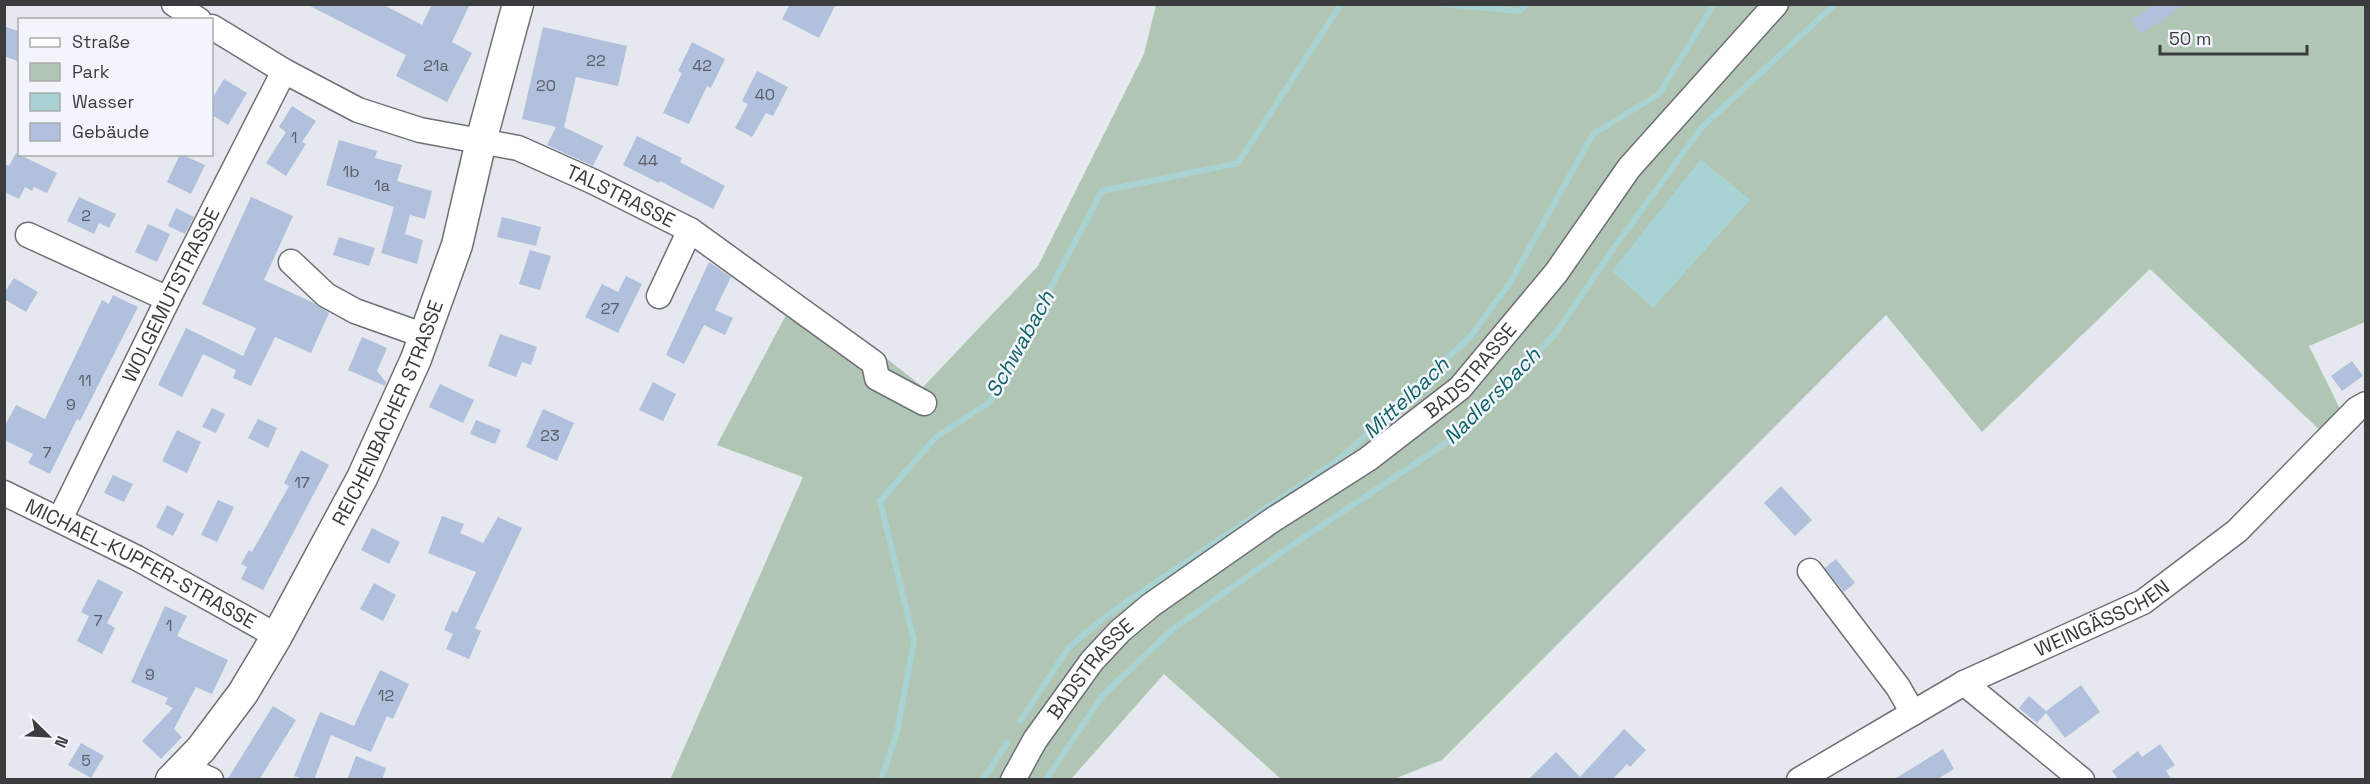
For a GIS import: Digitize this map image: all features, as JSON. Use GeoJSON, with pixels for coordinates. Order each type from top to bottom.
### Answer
{"type":"FeatureCollection","features":[{"type":"Feature","properties":{"kind":"main road","name":"REICHENBACHER STRASSE"},"geometry":{"type":"LineString","coordinates":[[176,776],[201,749],[243,693],[278,636],[362,478],[425,336],[457,245],[481,141],[518,4]]}},
{"type":"Feature","properties":{"kind":"street"},"geometry":{"type":"LineString","coordinates":[[174,4],[196,18]]}},
{"type":"Feature","properties":{"kind":"street","name":"BADSTRASSE"},"geometry":{"type":"LineString","coordinates":[[1013,780],[1035,740],[1060,705],[1092,661],[1120,631],[1151,605],[1271,521],[1368,459],[1460,388],[1556,273],[1629,168],[1776,4]]}},
{"type":"Feature","properties":{"kind":"street","name":"TALSTRASSE"},"geometry":{"type":"LineString","coordinates":[[213,28],[284,71],[358,110],[420,130],[518,148],[594,182],[690,230],[659,296]]}},
{"type":"Feature","properties":{"kind":"street","name":"WOLGEMUTSTRASSE"},"geometry":{"type":"LineString","coordinates":[[60,519],[284,71]]}},
{"type":"Feature","properties":{"kind":"street"},"geometry":{"type":"LineString","coordinates":[[690,230],[873,363],[877,378],[924,403]]}},
{"type":"Feature","properties":{"kind":"street"},"geometry":{"type":"LineString","coordinates":[[28,235],[168,299]]}},
{"type":"Feature","properties":{"kind":"street"},"geometry":{"type":"LineString","coordinates":[[291,262],[326,295],[355,311],[425,336]]}},
{"type":"Feature","properties":{"kind":"street","name":"WEINGÄSSCHEN"},"geometry":{"type":"LineString","coordinates":[[1799,780],[1964,683],[2143,602],[2237,531],[2357,409],[2366,404]]}},
{"type":"Feature","properties":{"kind":"street","name":"MICHAEL-KUPFER-STRASSE"},"geometry":{"type":"LineString","coordinates":[[4,493],[145,563],[278,636]]}},
{"type":"Feature","properties":{"kind":"street"},"geometry":{"type":"LineString","coordinates":[[1810,572],[1898,687],[1913,712]]}},
{"type":"Feature","properties":{"kind":"street"},"geometry":{"type":"LineString","coordinates":[[1964,683],[2082,780]]}},
{"type":"Feature","properties":{"kind":"street"},"geometry":{"type":"LineString","coordinates":[[176,776],[211,780]]}},
{"type":"Feature","properties":{"kind":"green space"},"geometry":{"type":"Polygon","coordinates":[[[1156,5],[2365,5],[2365,322],[2309,346],[2344,417],[2324,434],[2150,269],[1982,432],[1886,315],[1442,760],[1394,779],[1281,779],[1164,674],[1071,779],[670,780],[803,477],[717,445],[796,296],[882,355],[923,387],[1038,266],[1144,54],[1156,5]]]}},
{"type":"Feature","properties":{"kind":"water"},"geometry":{"type":"Polygon","coordinates":[[[1701,159],[1750,200],[1653,308],[1612,271],[1701,159]]]}},
{"type":"Feature","properties":{"kind":"building"},"geometry":{"type":"Polygon","coordinates":[[[306,4],[382,4],[422,25],[432,4],[470,4],[452,42],[472,53],[447,102],[396,76],[406,55],[306,4]]]}},
{"type":"Feature","properties":{"kind":"building"},"geometry":{"type":"Polygon","coordinates":[[[790,4],[836,4],[819,38],[782,19],[790,4]]]}},
{"type":"Feature","properties":{"kind":"building"},"geometry":{"type":"Polygon","coordinates":[[[2155,4],[2186,4],[2141,34],[2131,20],[2155,4]]]}},
{"type":"Feature","properties":{"kind":"building"},"geometry":{"type":"Polygon","coordinates":[[[4,26],[18,31],[18,61],[4,56],[4,26]]]}},
{"type":"Feature","properties":{"kind":"building"},"geometry":{"type":"Polygon","coordinates":[[[543,27],[627,46],[618,86],[576,77],[564,127],[603,146],[593,166],[547,145],[556,127],[522,119],[543,27]]]}},
{"type":"Feature","properties":{"kind":"building"},"geometry":{"type":"Polygon","coordinates":[[[692,42],[725,59],[711,88],[707,86],[689,124],[663,113],[682,73],[678,71],[692,42]]]}},
{"type":"Feature","properties":{"kind":"building"},"geometry":{"type":"Polygon","coordinates":[[[757,71],[788,87],[773,116],[766,113],[752,137],[735,128],[748,104],[742,101],[757,71]]]}},
{"type":"Feature","properties":{"kind":"building"},"geometry":{"type":"Polygon","coordinates":[[[224,79],[247,93],[228,125],[213,116],[213,97],[224,79]]]}},
{"type":"Feature","properties":{"kind":"building"},"geometry":{"type":"Polygon","coordinates":[[[292,106],[316,121],[302,142],[306,144],[286,176],[266,163],[286,132],[279,127],[292,106]]]}},
{"type":"Feature","properties":{"kind":"building"},"geometry":{"type":"Polygon","coordinates":[[[637,136],[682,158],[680,162],[725,186],[713,209],[660,181],[659,183],[623,165],[637,136]]]}},
{"type":"Feature","properties":{"kind":"building"},"geometry":{"type":"Polygon","coordinates":[[[339,140],[377,151],[375,158],[402,165],[397,181],[432,191],[425,219],[410,215],[405,234],[423,240],[417,264],[381,253],[394,207],[326,185],[339,140]]]}},
{"type":"Feature","properties":{"kind":"building"},"geometry":{"type":"Polygon","coordinates":[[[16,153],[18,156],[57,173],[47,193],[34,187],[32,191],[25,187],[19,199],[4,192],[4,164],[9,166],[16,153]]]}},
{"type":"Feature","properties":{"kind":"building"},"geometry":{"type":"Polygon","coordinates":[[[179,156],[205,165],[191,194],[167,182],[179,156]]]}},
{"type":"Feature","properties":{"kind":"building"},"geometry":{"type":"Polygon","coordinates":[[[79,197],[116,214],[109,228],[99,223],[94,234],[67,221],[79,197]]]}},
{"type":"Feature","properties":{"kind":"building"},"geometry":{"type":"Polygon","coordinates":[[[251,197],[293,216],[264,280],[314,303],[329,313],[311,353],[275,337],[251,386],[233,378],[236,370],[203,354],[182,397],[158,385],[186,328],[243,356],[256,328],[202,304],[251,197]]]}},
{"type":"Feature","properties":{"kind":"building"},"geometry":{"type":"Polygon","coordinates":[[[176,208],[194,217],[185,234],[168,226],[176,208]]]}},
{"type":"Feature","properties":{"kind":"building"},"geometry":{"type":"Polygon","coordinates":[[[502,217],[541,227],[536,246],[497,237],[502,217]]]}},
{"type":"Feature","properties":{"kind":"building"},"geometry":{"type":"Polygon","coordinates":[[[148,224],[170,234],[157,262],[135,252],[148,224]]]}},
{"type":"Feature","properties":{"kind":"building"},"geometry":{"type":"Polygon","coordinates":[[[339,237],[375,248],[369,266],[333,255],[339,237]]]}},
{"type":"Feature","properties":{"kind":"building"},"geometry":{"type":"Polygon","coordinates":[[[530,250],[551,256],[540,290],[519,284],[530,250]]]}},
{"type":"Feature","properties":{"kind":"building"},"geometry":{"type":"Polygon","coordinates":[[[709,262],[731,277],[715,310],[733,318],[725,335],[704,325],[684,364],[666,355],[709,262]]]}},
{"type":"Feature","properties":{"kind":"building"},"geometry":{"type":"Polygon","coordinates":[[[626,276],[642,284],[618,333],[585,317],[602,284],[618,292],[626,276]]]}},
{"type":"Feature","properties":{"kind":"building"},"geometry":{"type":"Polygon","coordinates":[[[14,278],[38,292],[26,312],[4,299],[4,293],[14,278]]]}},
{"type":"Feature","properties":{"kind":"building"},"geometry":{"type":"Polygon","coordinates":[[[113,295],[138,307],[80,421],[77,419],[50,474],[28,463],[33,454],[4,440],[4,427],[16,405],[45,419],[102,300],[109,304],[113,295]]]}},
{"type":"Feature","properties":{"kind":"building"},"geometry":{"type":"Polygon","coordinates":[[[500,334],[537,347],[531,365],[522,362],[516,377],[488,366],[500,334]]]}},
{"type":"Feature","properties":{"kind":"building"},"geometry":{"type":"Polygon","coordinates":[[[362,337],[387,348],[377,371],[386,382],[385,386],[348,370],[362,337]]]}},
{"type":"Feature","properties":{"kind":"building"},"geometry":{"type":"Polygon","coordinates":[[[2352,361],[2363,376],[2342,391],[2331,376],[2352,361]]]}},
{"type":"Feature","properties":{"kind":"building"},"geometry":{"type":"Polygon","coordinates":[[[653,382],[676,394],[663,421],[639,410],[653,382]]]}},
{"type":"Feature","properties":{"kind":"building"},"geometry":{"type":"Polygon","coordinates":[[[440,384],[474,400],[463,423],[429,407],[440,384]]]}},
{"type":"Feature","properties":{"kind":"building"},"geometry":{"type":"Polygon","coordinates":[[[212,408],[225,414],[216,433],[202,427],[212,408]]]}},
{"type":"Feature","properties":{"kind":"building"},"geometry":{"type":"Polygon","coordinates":[[[543,409],[574,423],[557,461],[526,447],[543,409]]]}},
{"type":"Feature","properties":{"kind":"building"},"geometry":{"type":"Polygon","coordinates":[[[258,419],[277,428],[268,448],[248,438],[258,419]]]}},
{"type":"Feature","properties":{"kind":"building"},"geometry":{"type":"Polygon","coordinates":[[[476,420],[501,430],[495,444],[470,434],[476,420]]]}},
{"type":"Feature","properties":{"kind":"building"},"geometry":{"type":"Polygon","coordinates":[[[177,430],[201,442],[187,473],[162,461],[177,430]]]}},
{"type":"Feature","properties":{"kind":"building"},"geometry":{"type":"Polygon","coordinates":[[[301,450],[329,465],[263,590],[241,579],[247,567],[241,564],[249,550],[252,552],[289,486],[284,483],[301,450]]]}},
{"type":"Feature","properties":{"kind":"building"},"geometry":{"type":"Polygon","coordinates":[[[113,475],[133,484],[124,502],[104,493],[113,475]]]}},
{"type":"Feature","properties":{"kind":"building"},"geometry":{"type":"Polygon","coordinates":[[[1781,486],[1812,520],[1795,536],[1764,503],[1781,486]]]}},
{"type":"Feature","properties":{"kind":"building"},"geometry":{"type":"Polygon","coordinates":[[[218,500],[234,507],[217,542],[201,535],[218,500]]]}},
{"type":"Feature","properties":{"kind":"building"},"geometry":{"type":"Polygon","coordinates":[[[167,505],[184,514],[173,536],[156,527],[167,505]]]}},
{"type":"Feature","properties":{"kind":"building"},"geometry":{"type":"Polygon","coordinates":[[[442,516],[464,524],[460,533],[483,543],[498,517],[522,528],[475,628],[481,631],[469,659],[446,649],[453,634],[444,630],[452,611],[457,613],[476,572],[428,553],[442,516]]]}},
{"type":"Feature","properties":{"kind":"building"},"geometry":{"type":"Polygon","coordinates":[[[372,528],[400,542],[389,564],[361,550],[372,528]]]}},
{"type":"Feature","properties":{"kind":"building"},"geometry":{"type":"Polygon","coordinates":[[[1836,559],[1855,583],[1844,592],[1825,568],[1836,559]]]}},
{"type":"Feature","properties":{"kind":"building"},"geometry":{"type":"Polygon","coordinates":[[[98,579],[123,592],[107,623],[115,628],[102,654],[77,641],[89,616],[81,612],[98,579]]]}},
{"type":"Feature","properties":{"kind":"building"},"geometry":{"type":"Polygon","coordinates":[[[374,583],[396,595],[383,621],[360,609],[374,583]]]}},
{"type":"Feature","properties":{"kind":"building"},"geometry":{"type":"Polygon","coordinates":[[[165,606],[187,616],[177,636],[228,660],[212,694],[196,687],[174,729],[182,737],[161,759],[142,741],[173,708],[165,704],[168,698],[131,682],[165,606]]]}},
{"type":"Feature","properties":{"kind":"building"},"geometry":{"type":"Polygon","coordinates":[[[380,670],[409,684],[393,719],[387,716],[371,752],[331,735],[314,780],[294,776],[320,712],[354,726],[380,670]]]}},
{"type":"Feature","properties":{"kind":"building"},"geometry":{"type":"Polygon","coordinates":[[[2081,685],[2100,712],[2065,738],[2046,713],[2037,723],[2019,708],[2029,696],[2046,711],[2081,685]]]}},
{"type":"Feature","properties":{"kind":"building"},"geometry":{"type":"Polygon","coordinates":[[[273,706],[296,720],[259,780],[227,780],[273,706]]]}},
{"type":"Feature","properties":{"kind":"building"},"geometry":{"type":"Polygon","coordinates":[[[1624,729],[1646,750],[1630,767],[1627,764],[1612,780],[1528,780],[1556,752],[1580,777],[1624,729]]]}},
{"type":"Feature","properties":{"kind":"building"},"geometry":{"type":"Polygon","coordinates":[[[81,743],[104,756],[91,778],[68,765],[81,743]]]}},
{"type":"Feature","properties":{"kind":"building"},"geometry":{"type":"Polygon","coordinates":[[[2160,744],[2175,765],[2166,771],[2172,780],[2119,780],[2112,771],[2138,751],[2142,757],[2160,744]]]}},
{"type":"Feature","properties":{"kind":"building"},"geometry":{"type":"Polygon","coordinates":[[[1943,749],[1954,769],[1936,780],[1893,780],[1943,749]]]}},
{"type":"Feature","properties":{"kind":"building"},"geometry":{"type":"Polygon","coordinates":[[[356,756],[386,768],[382,780],[347,780],[356,756]]]}},
{"type":"Feature","properties":{"kind":"waterway","name":"Schwabach"},"geometry":{"type":"LineString","coordinates":[[881,780],[897,732],[914,641],[880,501],[936,437],[990,402],[1102,191],[1238,163],[1341,4]]}},
{"type":"Feature","properties":{"kind":"waterway","name":"Schwabach"},"geometry":{"type":"LineString","coordinates":[[1441,4],[1520,11],[1527,4]]}},
{"type":"Feature","properties":{"kind":"waterway","name":"Mittelbach"},"geometry":{"type":"LineString","coordinates":[[1020,721],[1069,647],[1109,614],[1342,457],[1470,337],[1511,281],[1593,134],[1659,94],[1714,4]]}},
{"type":"Feature","properties":{"kind":"waterway","name":"Nadlersbach"},"geometry":{"type":"LineString","coordinates":[[1046,780],[1103,695],[1173,629],[1282,552],[1458,435],[1486,409],[1555,334],[1702,127],[1835,4]]}},
{"type":"Feature","properties":{"kind":"waterway","name":"Mittelbach"},"geometry":{"type":"LineString","coordinates":[[983,780],[1007,743]]}}]}
